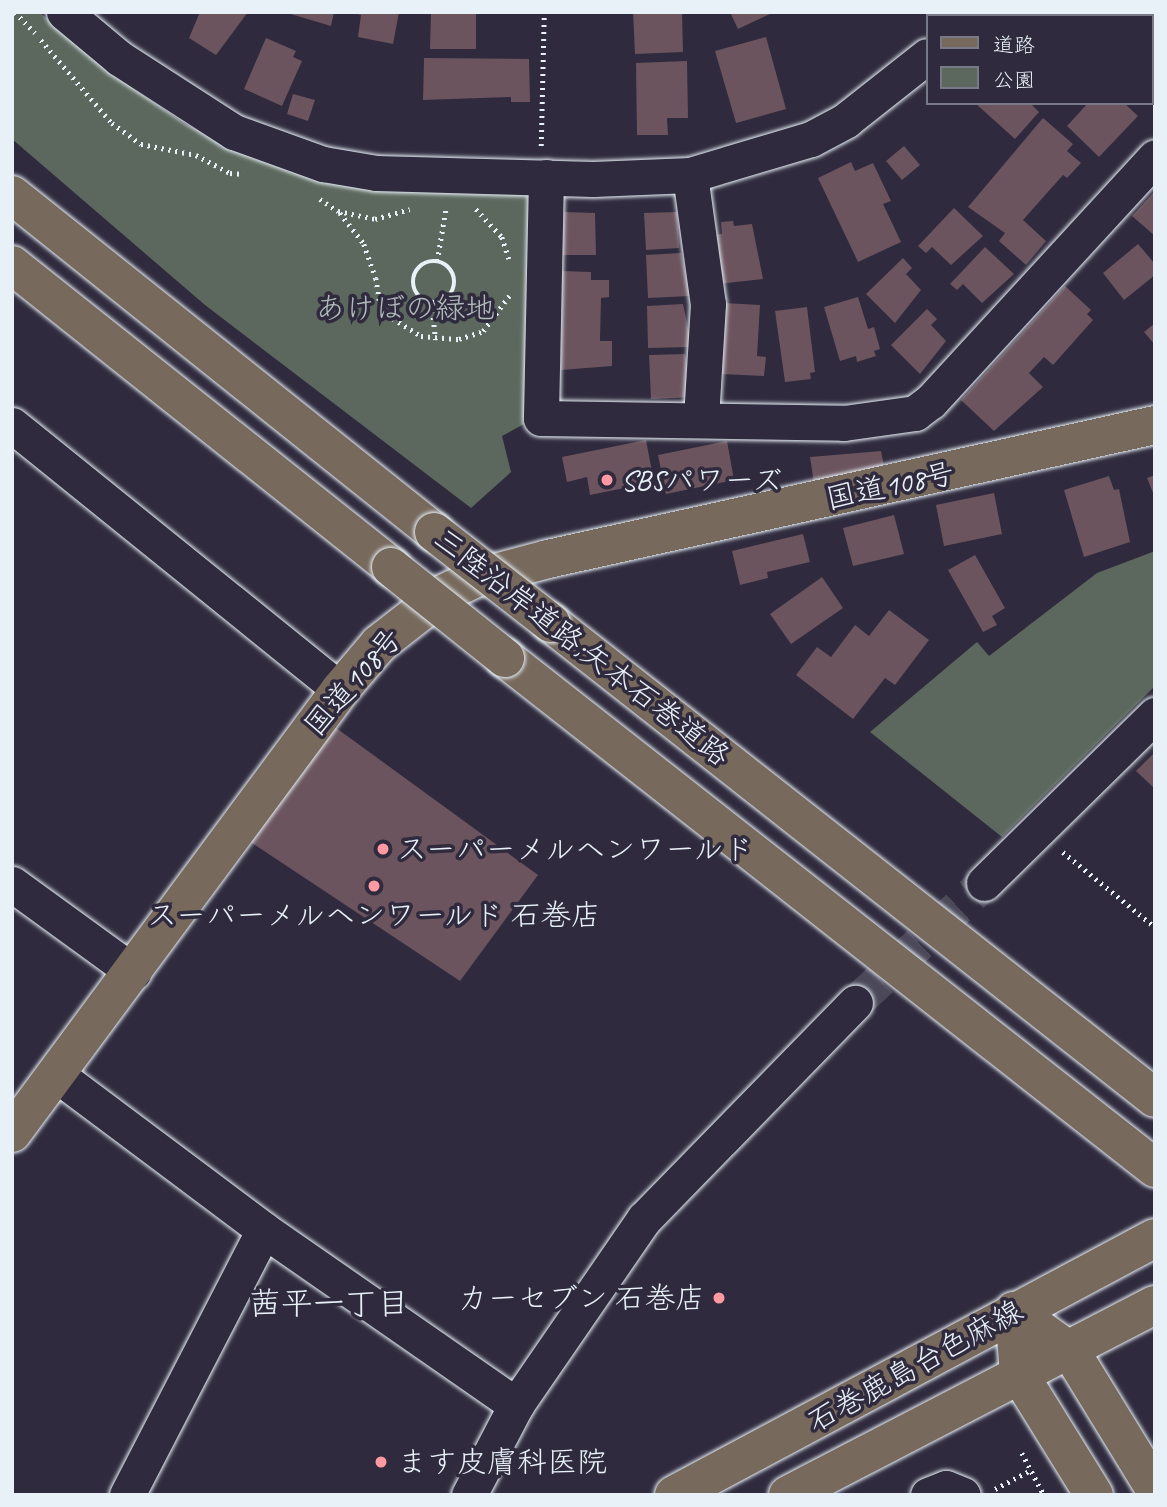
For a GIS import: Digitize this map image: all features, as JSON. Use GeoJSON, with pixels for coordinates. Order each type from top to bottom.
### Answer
{"type":"FeatureCollection","features":[{"type":"Feature","properties":{"kind":"main road","name":"三陸沿岸道路;矢本石巻道路"},"geometry":{"type":"LineString","coordinates":[[12,194],[434,532],[1155,1098]]}},
{"type":"Feature","properties":{"kind":"main road","name":"三陸沿岸道路;矢本石巻道路"},"geometry":{"type":"LineString","coordinates":[[12,265],[505,658],[1155,1168]]}},
{"type":"Feature","properties":{"kind":"main road","name":"国道108号"},"geometry":{"type":"LineString","coordinates":[[12,1133],[340,690],[409,618],[443,594],[476,578],[1155,425]]}},
{"type":"Feature","properties":{"kind":"main road","name":"石巻鹿島台色麻線"},"geometry":{"type":"LineString","coordinates":[[674,1495],[932,1360],[1014,1311],[1155,1238]]}},
{"type":"Feature","properties":{"kind":"main road","name":"石巻鹿島台色麻線"},"geometry":{"type":"LineString","coordinates":[[788,1495],[1019,1374],[1071,1352],[1155,1306]]}},
{"type":"Feature","properties":{"kind":"main road"},"geometry":{"type":"LineString","coordinates":[[1014,1311],[1071,1352],[1155,1489]]}},
{"type":"Feature","properties":{"kind":"main road"},"geometry":{"type":"LineString","coordinates":[[1014,1311],[1019,1374],[1094,1495]]}},
{"type":"Feature","properties":{"kind":"street"},"geometry":{"type":"LineString","coordinates":[[64,12],[119,58],[196,111],[234,132],[311,160],[376,173],[544,164],[690,175],[811,139],[846,120],[926,57]]}},
{"type":"Feature","properties":{"kind":"street"},"geometry":{"type":"LineString","coordinates":[[544,164],[541,418],[844,423],[915,413],[931,401],[1155,157]]}},
{"type":"Feature","properties":{"kind":"street"},"geometry":{"type":"LineString","coordinates":[[690,175],[708,304],[701,419]]}},
{"type":"Feature","properties":{"kind":"street"},"geometry":{"type":"LineString","coordinates":[[12,425],[340,690]]}},
{"type":"Feature","properties":{"kind":"street"},"geometry":{"type":"LineString","coordinates":[[984,883],[1039,833],[1155,715]]}},
{"type":"Feature","properties":{"kind":"street"},"geometry":{"type":"LineString","coordinates":[[12,884],[133,972]]}},
{"type":"Feature","properties":{"kind":"street"},"geometry":{"type":"LineString","coordinates":[[469,1495],[516,1405],[644,1219],[855,1003]]}},
{"type":"Feature","properties":{"kind":"street"},"geometry":{"type":"LineString","coordinates":[[57,1075],[264,1230],[516,1405]]}},
{"type":"Feature","properties":{"kind":"street"},"geometry":{"type":"LineString","coordinates":[[127,1495],[264,1230]]}},
{"type":"Feature","properties":{"kind":"street"},"geometry":{"type":"LineString","coordinates":[[928,1495],[946,1488],[963,1495]]}},
{"type":"Feature","properties":{"kind":"path"},"geometry":{"type":"LineString","coordinates":[[544,12],[544,164]]}},
{"type":"Feature","properties":{"kind":"path"},"geometry":{"type":"LineString","coordinates":[[437,261],[446,205]]}},
{"type":"Feature","properties":{"kind":"path"},"geometry":{"type":"LineString","coordinates":[[474,206],[502,237],[510,267]]}},
{"type":"Feature","properties":{"kind":"path"},"geometry":{"type":"LineString","coordinates":[[338,211],[364,244],[376,278],[381,311],[398,324],[436,340],[459,339],[483,331],[500,312],[510,288]]}},
{"type":"Feature","properties":{"kind":"path"},"geometry":{"type":"LineString","coordinates":[[437,261],[451,267],[455,277],[451,294],[432,304],[420,298],[412,286],[419,269],[437,261]]}},
{"type":"Feature","properties":{"kind":"path"},"geometry":{"type":"LineString","coordinates":[[432,304],[436,340]]}},
{"type":"Feature","properties":{"kind":"path"},"geometry":{"type":"LineString","coordinates":[[1039,833],[1155,927]]}},
{"type":"Feature","properties":{"kind":"path"},"geometry":{"type":"LineString","coordinates":[[1022,1453],[1044,1495]]}},
{"type":"Feature","properties":{"kind":"path"},"geometry":{"type":"LineString","coordinates":[[985,1495],[1031,1470]]}},
{"type":"Feature","properties":{"kind":"green space","name":"あけぼの緑地"},"geometry":{"type":"Polygon","coordinates":[[[12,12],[39,12],[122,81],[185,124],[232,148],[522,190],[529,200],[524,424],[502,436],[511,472],[471,508],[205,305],[12,139],[12,12]]]}},
{"type":"Feature","properties":{"kind":"green space"},"geometry":{"type":"Polygon","coordinates":[[[1155,551],[1155,686],[1002,837],[870,732],[977,642],[989,656],[1097,573],[1155,551]]]}},
{"type":"Feature","properties":{"kind":"building"},"geometry":{"type":"Polygon","coordinates":[[[200,12],[248,12],[216,55],[189,38],[200,12]]]}},
{"type":"Feature","properties":{"kind":"building"},"geometry":{"type":"Polygon","coordinates":[[[284,12],[334,12],[331,26],[284,12]]]}},
{"type":"Feature","properties":{"kind":"building"},"geometry":{"type":"Polygon","coordinates":[[[352,12],[399,12],[393,44],[358,37],[361,15],[352,12]]]}},
{"type":"Feature","properties":{"kind":"building"},"geometry":{"type":"Polygon","coordinates":[[[431,12],[476,12],[476,49],[430,49],[431,12]]]}},
{"type":"Feature","properties":{"kind":"building"},"geometry":{"type":"Polygon","coordinates":[[[633,12],[682,12],[683,52],[635,54],[633,12]]]}},
{"type":"Feature","properties":{"kind":"building"},"geometry":{"type":"Polygon","coordinates":[[[730,12],[774,12],[738,29],[730,12]]]}},
{"type":"Feature","properties":{"kind":"building"},"geometry":{"type":"Polygon","coordinates":[[[1037,12],[1093,12],[1092,14],[1037,12]]]}},
{"type":"Feature","properties":{"kind":"building"},"geometry":{"type":"Polygon","coordinates":[[[1140,12],[1155,12],[1155,26],[1153,14],[1140,12]]]}},
{"type":"Feature","properties":{"kind":"building"},"geometry":{"type":"Polygon","coordinates":[[[766,37],[786,109],[736,123],[715,51],[766,37]]]}},
{"type":"Feature","properties":{"kind":"building"},"geometry":{"type":"Polygon","coordinates":[[[266,38],[296,51],[293,57],[302,61],[282,106],[244,89],[266,38]]]}},
{"type":"Feature","properties":{"kind":"building"},"geometry":{"type":"Polygon","coordinates":[[[424,58],[529,59],[530,102],[511,102],[511,97],[423,100],[424,58]]]}},
{"type":"Feature","properties":{"kind":"building"},"geometry":{"type":"Polygon","coordinates":[[[687,61],[688,118],[667,118],[668,135],[637,135],[636,63],[687,61]]]}},
{"type":"Feature","properties":{"kind":"building"},"geometry":{"type":"Polygon","coordinates":[[[293,94],[315,100],[308,121],[287,114],[293,94]]]}},
{"type":"Feature","properties":{"kind":"building"},"geometry":{"type":"Polygon","coordinates":[[[977,105],[1032,105],[1039,112],[1015,139],[977,105]]]}},
{"type":"Feature","properties":{"kind":"building"},"geometry":{"type":"Polygon","coordinates":[[[1086,105],[1126,105],[1138,116],[1099,157],[1067,126],[1086,105]]]}},
{"type":"Feature","properties":{"kind":"building"},"geometry":{"type":"Polygon","coordinates":[[[1043,118],[1073,144],[1067,151],[1081,163],[1067,178],[1063,175],[1023,220],[1046,241],[1026,265],[999,241],[1005,233],[968,207],[1043,118]]]}},
{"type":"Feature","properties":{"kind":"building"},"geometry":{"type":"Polygon","coordinates":[[[904,146],[920,165],[902,180],[886,161],[904,146]]]}},
{"type":"Feature","properties":{"kind":"building"},"geometry":{"type":"Polygon","coordinates":[[[851,162],[855,171],[873,163],[891,201],[883,204],[901,242],[858,262],[818,178],[851,162]]]}},
{"type":"Feature","properties":{"kind":"building"},"geometry":{"type":"Polygon","coordinates":[[[1155,191],[1155,236],[1132,216],[1155,191]]]}},
{"type":"Feature","properties":{"kind":"building"},"geometry":{"type":"Polygon","coordinates":[[[954,208],[983,236],[951,265],[932,247],[926,253],[918,246],[954,208]]]}},
{"type":"Feature","properties":{"kind":"building"},"geometry":{"type":"Polygon","coordinates":[[[564,212],[595,213],[596,255],[563,255],[564,212]]]}},
{"type":"Feature","properties":{"kind":"building"},"geometry":{"type":"Polygon","coordinates":[[[677,212],[679,248],[646,250],[644,213],[677,212]]]}},
{"type":"Feature","properties":{"kind":"building"},"geometry":{"type":"Polygon","coordinates":[[[733,221],[734,226],[752,224],[763,279],[718,284],[713,235],[722,234],[721,222],[733,221]]]}},
{"type":"Feature","properties":{"kind":"building"},"geometry":{"type":"Polygon","coordinates":[[[1138,244],[1155,264],[1155,275],[1124,300],[1103,273],[1138,244]]]}},
{"type":"Feature","properties":{"kind":"building"},"geometry":{"type":"Polygon","coordinates":[[[985,247],[1014,274],[982,303],[963,284],[957,290],[950,284],[985,247]]]}},
{"type":"Feature","properties":{"kind":"building"},"geometry":{"type":"Polygon","coordinates":[[[681,253],[690,296],[648,298],[646,255],[681,253]]]}},
{"type":"Feature","properties":{"kind":"building"},"geometry":{"type":"Polygon","coordinates":[[[903,258],[912,268],[906,274],[921,290],[895,323],[866,294],[903,258]]]}},
{"type":"Feature","properties":{"kind":"building"},"geometry":{"type":"Polygon","coordinates":[[[562,271],[591,272],[591,280],[609,280],[609,297],[601,298],[600,341],[612,341],[612,366],[561,370],[562,271]]]}},
{"type":"Feature","properties":{"kind":"building"},"geometry":{"type":"Polygon","coordinates":[[[1065,286],[1091,310],[1087,314],[1093,320],[1053,365],[1044,357],[1029,373],[1043,387],[994,431],[961,400],[1065,286]]]}},
{"type":"Feature","properties":{"kind":"building"},"geometry":{"type":"Polygon","coordinates":[[[858,297],[868,329],[874,327],[880,349],[874,351],[876,356],[857,362],[856,356],[840,361],[824,307],[858,297]]]}},
{"type":"Feature","properties":{"kind":"building"},"geometry":{"type":"Polygon","coordinates":[[[724,303],[760,305],[757,356],[766,357],[764,376],[721,374],[724,303]]]}},
{"type":"Feature","properties":{"kind":"building"},"geometry":{"type":"Polygon","coordinates":[[[683,304],[692,347],[648,348],[647,306],[683,304]]]}},
{"type":"Feature","properties":{"kind":"building"},"geometry":{"type":"Polygon","coordinates":[[[807,307],[815,372],[810,373],[811,379],[785,382],[775,311],[807,307]]]}},
{"type":"Feature","properties":{"kind":"building"},"geometry":{"type":"Polygon","coordinates":[[[927,309],[937,319],[931,325],[946,341],[920,374],[891,345],[927,309]]]}},
{"type":"Feature","properties":{"kind":"building"},"geometry":{"type":"Polygon","coordinates":[[[1155,323],[1155,345],[1144,332],[1155,323]]]}},
{"type":"Feature","properties":{"kind":"building"},"geometry":{"type":"Polygon","coordinates":[[[685,354],[693,397],[651,399],[649,355],[685,354]]]}},
{"type":"Feature","properties":{"kind":"building"},"geometry":{"type":"Polygon","coordinates":[[[646,440],[654,482],[590,495],[587,477],[567,482],[562,457],[646,440]]]}},
{"type":"Feature","properties":{"kind":"building"},"geometry":{"type":"Polygon","coordinates":[[[727,441],[734,480],[666,494],[658,455],[727,441]]]}},
{"type":"Feature","properties":{"kind":"building"},"geometry":{"type":"Polygon","coordinates":[[[881,451],[885,471],[814,483],[810,457],[881,451]]]}},
{"type":"Feature","properties":{"kind":"building"},"geometry":{"type":"Polygon","coordinates":[[[1155,475],[1155,498],[1147,478],[1155,475]]]}},
{"type":"Feature","properties":{"kind":"building"},"geometry":{"type":"Polygon","coordinates":[[[1109,476],[1114,490],[1119,489],[1130,542],[1084,557],[1064,490],[1109,476]]]}},
{"type":"Feature","properties":{"kind":"building"},"geometry":{"type":"Polygon","coordinates":[[[994,493],[1002,534],[944,546],[936,505],[994,493]]]}},
{"type":"Feature","properties":{"kind":"building"},"geometry":{"type":"Polygon","coordinates":[[[894,515],[904,554],[853,566],[843,528],[894,515]]]}},
{"type":"Feature","properties":{"kind":"building"},"geometry":{"type":"Polygon","coordinates":[[[803,534],[810,562],[767,572],[768,578],[740,585],[732,551],[803,534]]]}},
{"type":"Feature","properties":{"kind":"building"},"geometry":{"type":"Polygon","coordinates":[[[975,555],[1005,608],[992,616],[997,625],[983,632],[948,570],[975,555]]]}},
{"type":"Feature","properties":{"kind":"building"},"geometry":{"type":"Polygon","coordinates":[[[822,577],[843,608],[791,644],[770,614],[822,577]]]}},
{"type":"Feature","properties":{"kind":"building"},"geometry":{"type":"Polygon","coordinates":[[[889,610],[929,640],[895,685],[885,678],[853,719],[796,675],[817,647],[831,657],[855,625],[869,636],[889,610]]]}},
{"type":"Feature","properties":{"kind":"building","name":"スーパーメルヘンワールド"},"geometry":{"type":"Polygon","coordinates":[[[328,722],[538,875],[460,981],[246,839],[328,722]]]}},
{"type":"Feature","properties":{"kind":"building"},"geometry":{"type":"Polygon","coordinates":[[[1155,752],[1155,789],[1136,771],[1155,752]]]}},
{"type":"Feature","properties":{"kind":"tunnel"},"geometry":{"type":"LineString","coordinates":[[855,1003],[984,883]]}},
{"type":"Feature","properties":{"kind":"place","name":"SBSパワーズ"},"geometry":{"type":"Point","coordinates":[607,480]}},
{"type":"Feature","properties":{"kind":"place","name":"スーパーメルヘンワールド"},"geometry":{"type":"Point","coordinates":[383,849]}},
{"type":"Feature","properties":{"kind":"place","name":"スーパーメルヘンワールド 石巻店"},"geometry":{"type":"Point","coordinates":[374,886]}},
{"type":"Feature","properties":{"kind":"place","name":"カーセブン 石巻店"},"geometry":{"type":"Point","coordinates":[719,1298]}},
{"type":"Feature","properties":{"kind":"place","name":"ます皮膚科医院"},"geometry":{"type":"Point","coordinates":[381,1462]}},
{"type":"Feature","properties":{"kind":"district","name":"茜平一丁目"},"geometry":{"type":"Point","coordinates":[329,1304]}}]}
